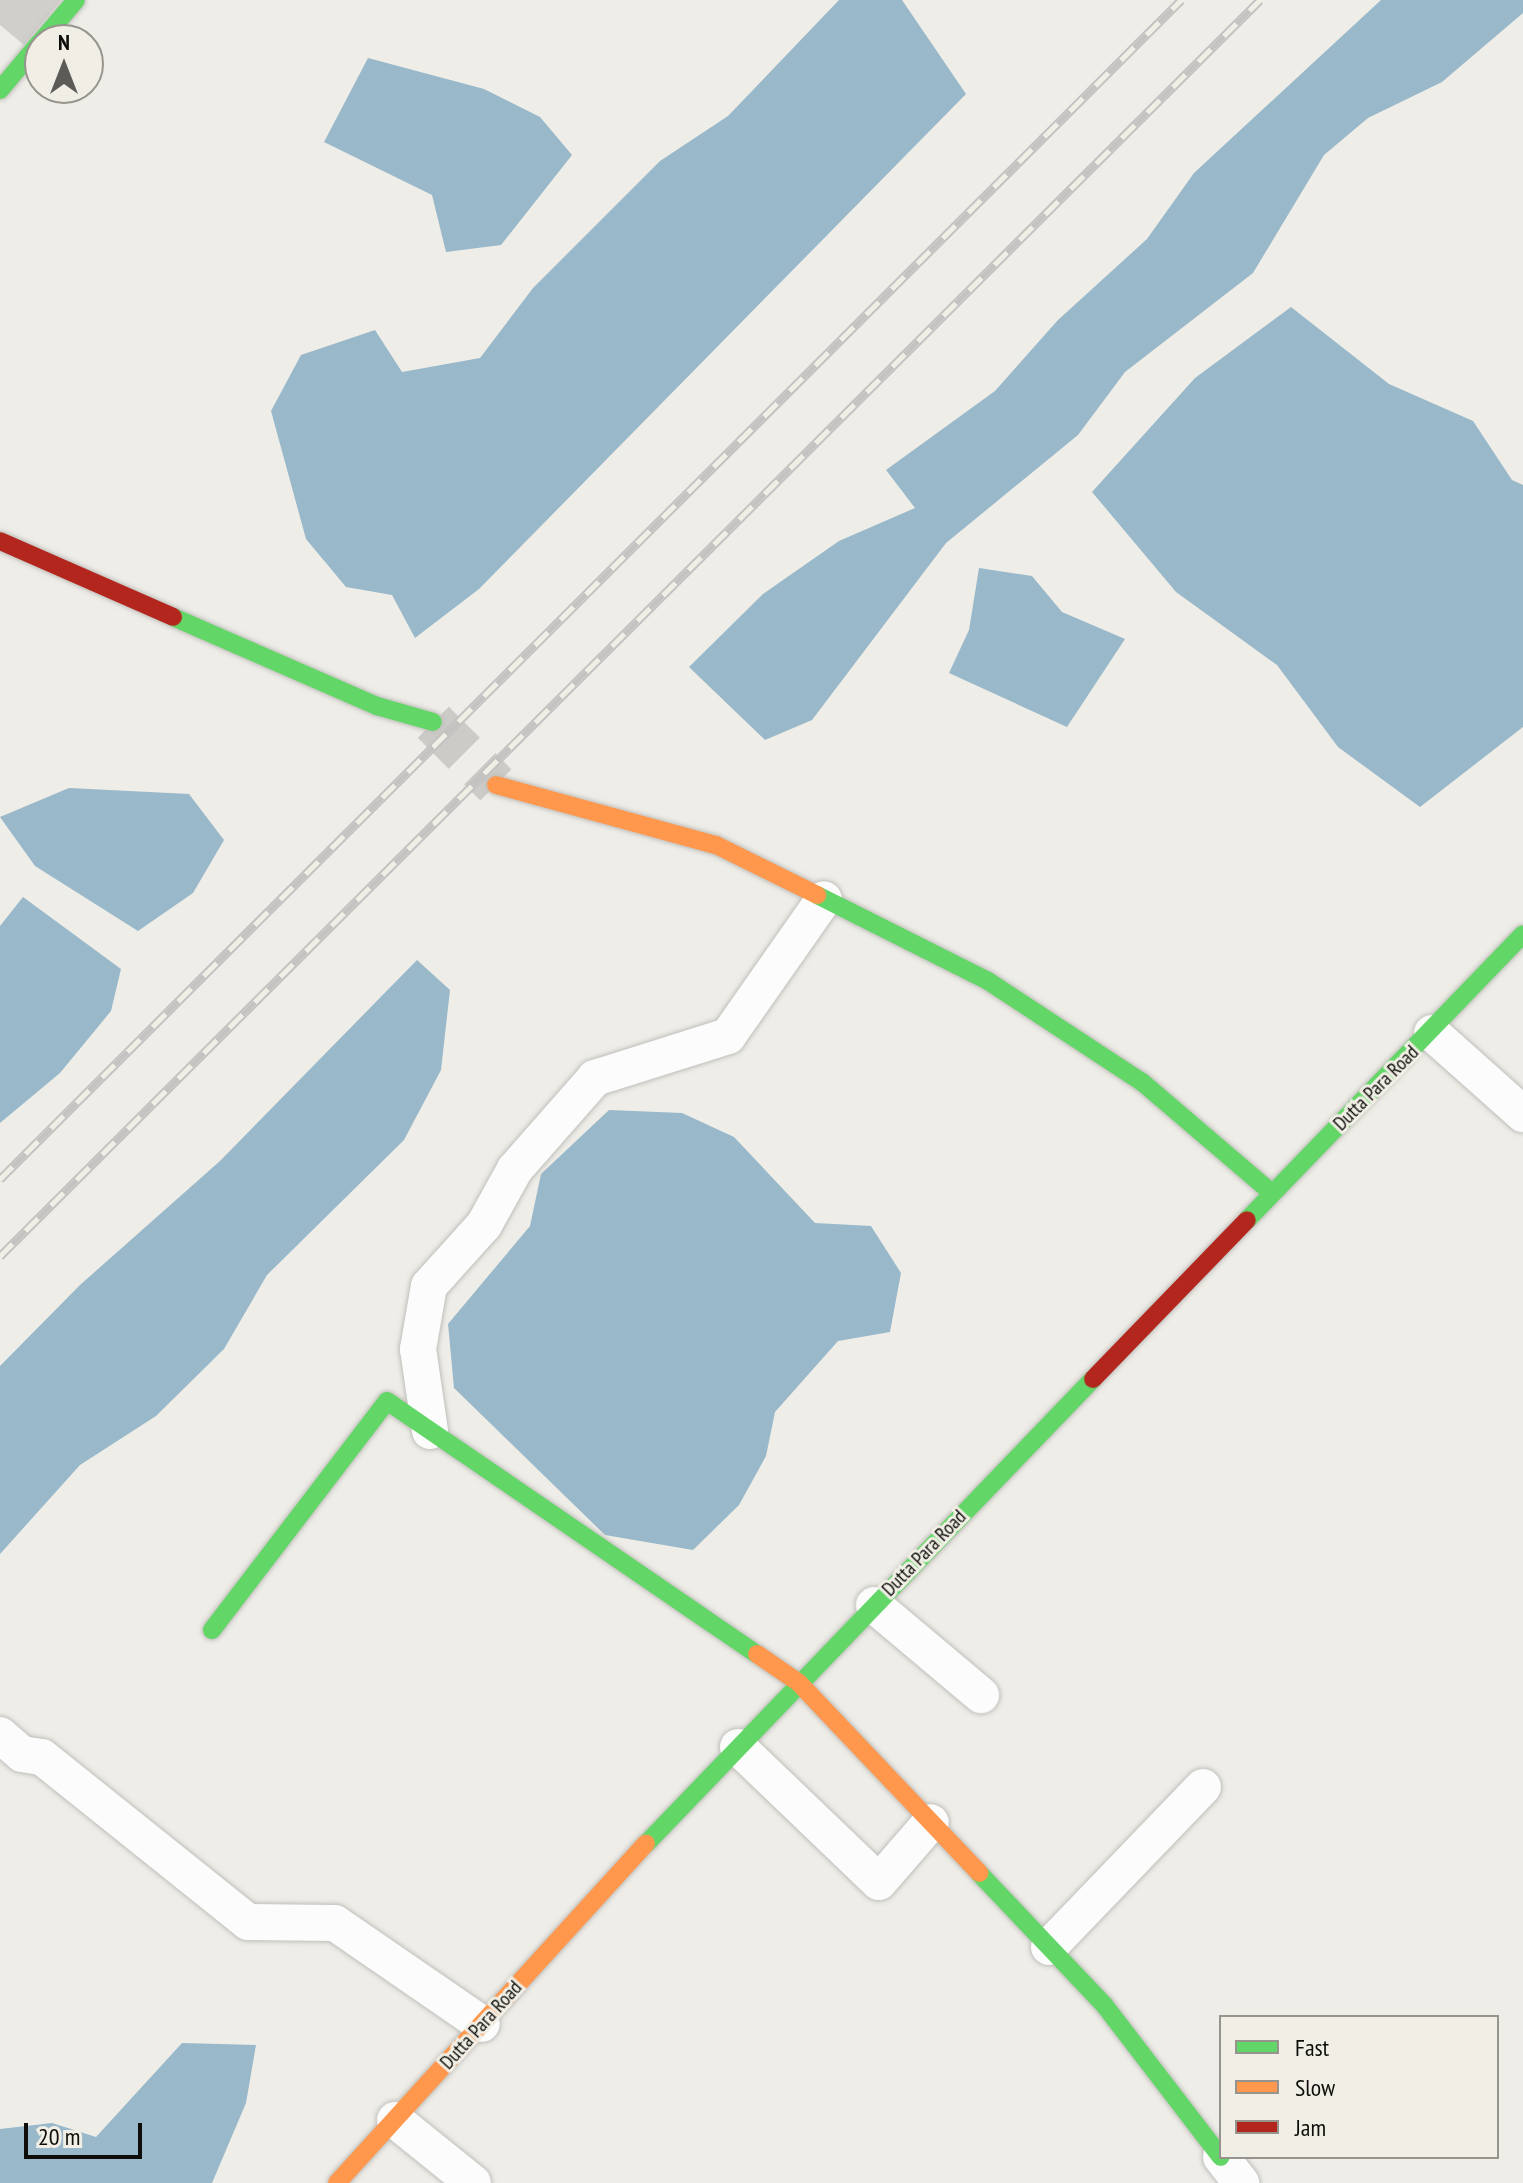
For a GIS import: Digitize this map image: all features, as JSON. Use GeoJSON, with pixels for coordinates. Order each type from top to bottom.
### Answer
{"type":"FeatureCollection","features":[{"type":"Feature","properties":{"kind":"street"},"geometry":{"type":"LineString","coordinates":[[56,24],[76,0]]}},
{"type":"Feature","properties":{"kind":"street"},"geometry":{"type":"LineString","coordinates":[[0,90],[24,61]]}},
{"type":"Feature","properties":{"kind":"street"},"geometry":{"type":"LineString","coordinates":[[0,541],[363,700],[433,722]]}},
{"type":"Feature","properties":{"kind":"street"},"geometry":{"type":"LineString","coordinates":[[496,785],[716,845],[988,981],[1142,1082],[1271,1192]]}},
{"type":"Feature","properties":{"kind":"street"},"geometry":{"type":"LineString","coordinates":[[430,1431],[418,1349],[429,1286],[484,1225],[515,1169],[595,1078],[728,1036],[824,899]]}},
{"type":"Feature","properties":{"kind":"street","name":"Dutta Para Road"},"geometry":{"type":"LineString","coordinates":[[337,2183],[738,1747],[1271,1192],[1432,1033],[1523,934]]}},
{"type":"Feature","properties":{"kind":"street"},"geometry":{"type":"LineString","coordinates":[[1432,1033],[1523,1114]]}},
{"type":"Feature","properties":{"kind":"street"},"geometry":{"type":"LineString","coordinates":[[212,1630],[387,1401],[799,1683],[1105,2006],[1219,2154]]}},
{"type":"Feature","properties":{"kind":"street"},"geometry":{"type":"LineString","coordinates":[[874,1605],[981,1695]]}},
{"type":"Feature","properties":{"kind":"street"},"geometry":{"type":"LineString","coordinates":[[0,1735],[22,1754],[42,1757],[248,1922],[335,1923],[482,2024]]}},
{"type":"Feature","properties":{"kind":"street"},"geometry":{"type":"LineString","coordinates":[[738,1747],[879,1882],[931,1822]]}},
{"type":"Feature","properties":{"kind":"street"},"geometry":{"type":"LineString","coordinates":[[1049,1947],[1203,1787]]}},
{"type":"Feature","properties":{"kind":"street"},"geometry":{"type":"LineString","coordinates":[[395,2120],[473,2183]]}},
{"type":"Feature","properties":{"kind":"street"},"geometry":{"type":"LineString","coordinates":[[1223,2159],[1241,2183]]}},
{"type":"Feature","properties":{"kind":"water"},"geometry":{"type":"Polygon","coordinates":[[[839,0],[902,0],[966,94],[479,589],[415,638],[392,595],[346,587],[306,539],[271,411],[301,355],[375,330],[402,372],[480,358],[533,288],[660,161],[728,116],[839,0]]]}},
{"type":"Feature","properties":{"kind":"water"},"geometry":{"type":"Polygon","coordinates":[[[1381,0],[1523,0],[1523,13],[1442,82],[1368,118],[1324,155],[1253,273],[1125,372],[1078,435],[946,543],[812,720],[765,740],[689,667],[763,594],[839,541],[915,508],[886,470],[995,391],[1058,320],[1147,239],[1194,173],[1381,0]]]}},
{"type":"Feature","properties":{"kind":"water"},"geometry":{"type":"Polygon","coordinates":[[[368,58],[484,89],[540,117],[572,155],[501,245],[446,252],[432,195],[324,142],[368,58]]]}},
{"type":"Feature","properties":{"kind":"water"},"geometry":{"type":"Polygon","coordinates":[[[1291,307],[1389,384],[1473,421],[1512,480],[1523,485],[1523,727],[1420,807],[1338,747],[1277,665],[1176,592],[1092,492],[1195,378],[1291,307]]]}},
{"type":"Feature","properties":{"kind":"water"},"geometry":{"type":"Polygon","coordinates":[[[979,568],[1032,576],[1062,612],[1125,639],[1067,727],[949,673],[969,630],[979,568]]]}},
{"type":"Feature","properties":{"kind":"water"},"geometry":{"type":"Polygon","coordinates":[[[69,788],[189,794],[224,840],[193,893],[138,931],[35,866],[0,817],[69,788]]]}},
{"type":"Feature","properties":{"kind":"water"},"geometry":{"type":"Polygon","coordinates":[[[23,897],[121,969],[111,1011],[60,1073],[0,1123],[0,926],[23,897]]]}},
{"type":"Feature","properties":{"kind":"water"},"geometry":{"type":"Polygon","coordinates":[[[417,960],[450,990],[441,1070],[404,1140],[267,1275],[224,1349],[156,1416],[80,1465],[0,1554],[0,1366],[80,1285],[220,1161],[417,960]]]}},
{"type":"Feature","properties":{"kind":"water"},"geometry":{"type":"Polygon","coordinates":[[[609,1110],[682,1113],[734,1137],[815,1223],[871,1226],[901,1273],[890,1332],[838,1341],[775,1412],[766,1456],[739,1505],[693,1550],[605,1535],[454,1388],[448,1324],[530,1226],[541,1174],[609,1110]]]}},
{"type":"Feature","properties":{"kind":"water"},"geometry":{"type":"Polygon","coordinates":[[[182,2043],[256,2045],[246,2103],[212,2183],[0,2183],[0,2129],[52,2123],[96,2137],[182,2043]]]}},
{"type":"Feature","properties":{"kind":"building"},"geometry":{"type":"Polygon","coordinates":[[[0,0],[61,0],[41,24],[24,24],[24,45],[0,25],[0,0]]]}},
{"type":"Feature","properties":{"kind":"tunnel"},"geometry":{"type":"LineString","coordinates":[[433,722],[496,785]]}},
{"type":"Feature","properties":{"kind":"railway"},"geometry":{"type":"LineString","coordinates":[[0,1179],[1181,0]]}},
{"type":"Feature","properties":{"kind":"railway"},"geometry":{"type":"LineString","coordinates":[[0,1256],[1260,0]]}},
{"type":"Feature","properties":{"kind":"traffic: fast"},"geometry":{"type":"LineString","coordinates":[[56,24],[76,0]]}},
{"type":"Feature","properties":{"kind":"traffic: fast"},"geometry":{"type":"LineString","coordinates":[[0,90],[24,61]]}},
{"type":"Feature","properties":{"kind":"traffic: fast"},"geometry":{"type":"LineString","coordinates":[[173,617],[377,706],[433,722]]}},
{"type":"Feature","properties":{"kind":"traffic: fast"},"geometry":{"type":"LineString","coordinates":[[817,895],[988,981],[1142,1082],[1271,1192]]}},
{"type":"Feature","properties":{"kind":"traffic: fast"},"geometry":{"type":"LineString","coordinates":[[1247,1220],[1523,934]]}},
{"type":"Feature","properties":{"kind":"traffic: fast"},"geometry":{"type":"LineString","coordinates":[[646,1844],[1093,1379]]}},
{"type":"Feature","properties":{"kind":"traffic: fast"},"geometry":{"type":"LineString","coordinates":[[212,1630],[387,1401],[757,1654]]}},
{"type":"Feature","properties":{"kind":"traffic: fast"},"geometry":{"type":"LineString","coordinates":[[979,1873],[1105,2006],[1219,2154]]}},
{"type":"Feature","properties":{"kind":"traffic: slow"},"geometry":{"type":"LineString","coordinates":[[496,785],[716,845],[817,895]]}},
{"type":"Feature","properties":{"kind":"traffic: slow"},"geometry":{"type":"LineString","coordinates":[[757,1654],[799,1683],[979,1873]]}},
{"type":"Feature","properties":{"kind":"traffic: slow"},"geometry":{"type":"LineString","coordinates":[[337,2183],[646,1844]]}},
{"type":"Feature","properties":{"kind":"traffic: jam"},"geometry":{"type":"LineString","coordinates":[[0,541],[173,617]]}},
{"type":"Feature","properties":{"kind":"traffic: jam"},"geometry":{"type":"LineString","coordinates":[[1093,1379],[1247,1220]]}}]}
